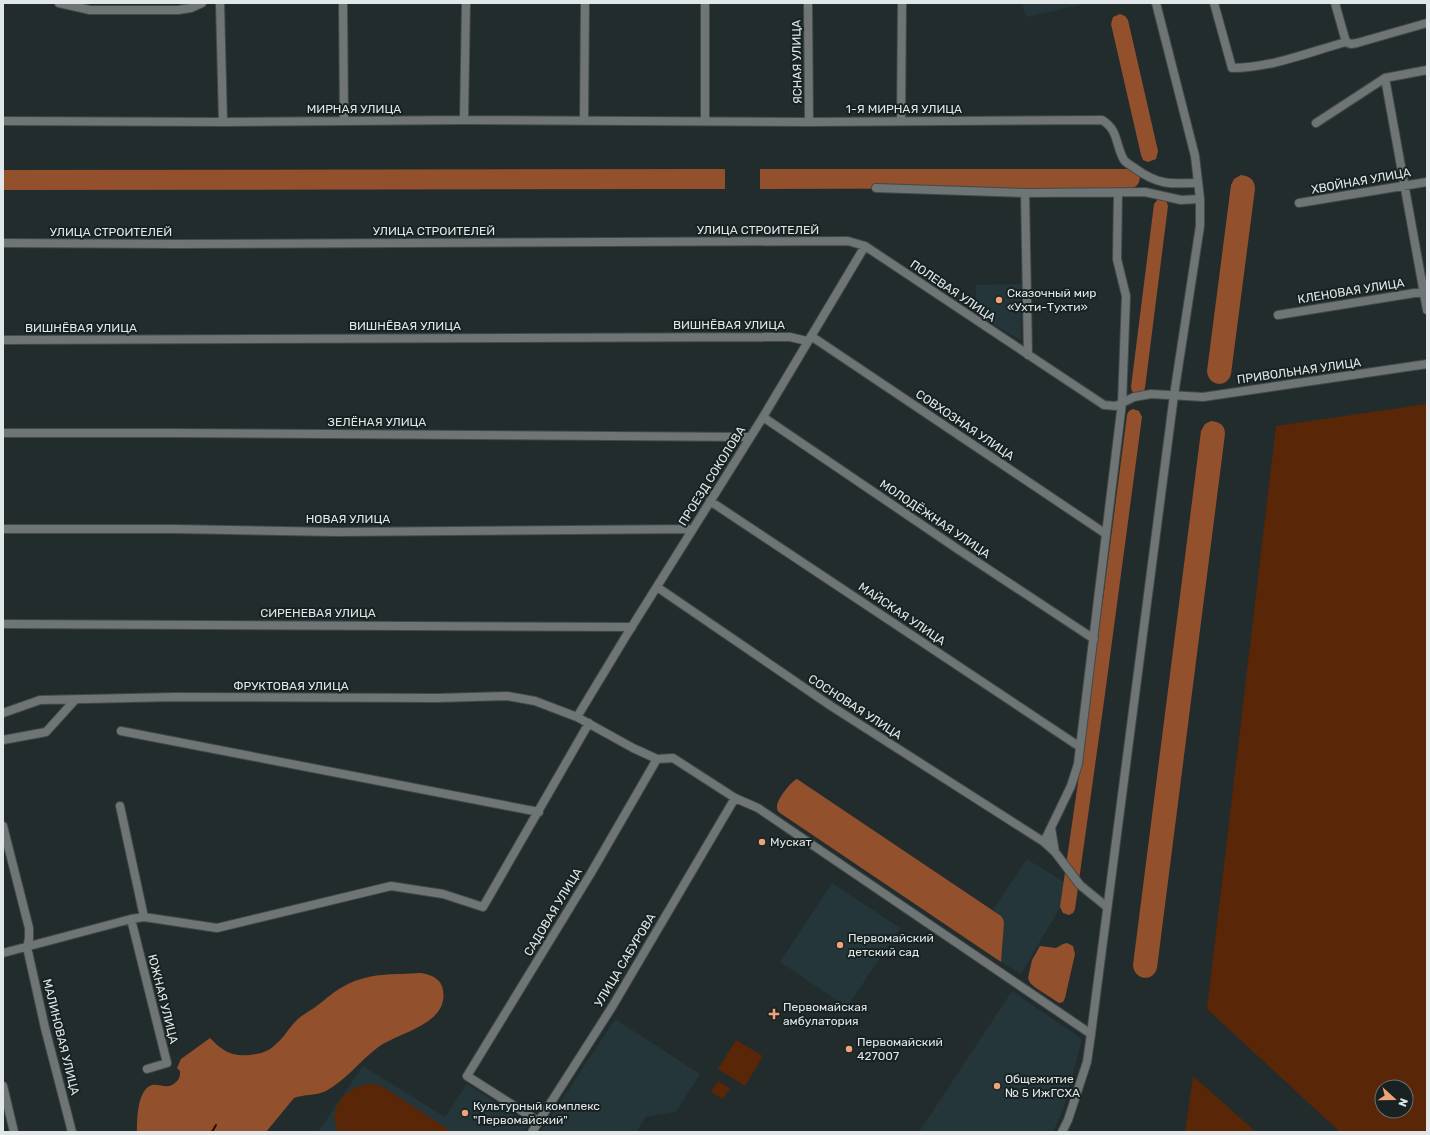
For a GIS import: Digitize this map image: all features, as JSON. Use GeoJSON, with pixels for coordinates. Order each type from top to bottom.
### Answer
{"type":"FeatureCollection","features":[{"type":"Feature","properties":{"kind":"street"},"geometry":{"type":"LineString","coordinates":[[59,3],[90,10],[178,10],[191,8],[202,3]]}},
{"type":"Feature","properties":{"kind":"street"},"geometry":{"type":"LineString","coordinates":[[220,3],[223,122]]}},
{"type":"Feature","properties":{"kind":"street"},"geometry":{"type":"LineString","coordinates":[[343,3],[344,120]]}},
{"type":"Feature","properties":{"kind":"street"},"geometry":{"type":"LineString","coordinates":[[464,120],[466,3]]}},
{"type":"Feature","properties":{"kind":"street"},"geometry":{"type":"LineString","coordinates":[[584,121],[585,3]]}},
{"type":"Feature","properties":{"kind":"street"},"geometry":{"type":"LineString","coordinates":[[705,122],[706,3]]}},
{"type":"Feature","properties":{"kind":"street","name":"ЯСНАЯ УЛИЦА"},"geometry":{"type":"LineString","coordinates":[[808,3],[809,122]]}},
{"type":"Feature","properties":{"kind":"street"},"geometry":{"type":"LineString","coordinates":[[900,121],[902,3]]}},
{"type":"Feature","properties":{"kind":"street"},"geometry":{"type":"LineString","coordinates":[[1062,1132],[1068,1120],[1087,1062],[1092,1034],[1107,907],[1174,395],[1200,226],[1200,199],[1195,156],[1156,3]]}},
{"type":"Feature","properties":{"kind":"street"},"geometry":{"type":"LineString","coordinates":[[1214,3],[1232,68],[1249,68],[1346,42],[1351,44],[1357,43],[1427,23]]}},
{"type":"Feature","properties":{"kind":"street"},"geometry":{"type":"LineString","coordinates":[[1335,3],[1346,42]]}},
{"type":"Feature","properties":{"kind":"street"},"geometry":{"type":"LineString","coordinates":[[1316,123],[1385,78],[1427,70]]}},
{"type":"Feature","properties":{"kind":"street"},"geometry":{"type":"LineString","coordinates":[[1385,78],[1404,186],[1425,291],[1427,310]]}},
{"type":"Feature","properties":{"kind":"street","name":"МИРНАЯ УЛИЦА"},"geometry":{"type":"LineString","coordinates":[[3,121],[223,122],[464,120],[705,122]]}},
{"type":"Feature","properties":{"kind":"street","name":"1-Я МИРНАЯ УЛИЦА"},"geometry":{"type":"LineString","coordinates":[[705,122],[1102,120],[1109,124],[1113,129],[1124,161],[1140,172],[1163,183],[1197,183]]}},
{"type":"Feature","properties":{"kind":"street","name":"ХВОЙНАЯ УЛИЦА"},"geometry":{"type":"LineString","coordinates":[[1299,203],[1427,182]]}},
{"type":"Feature","properties":{"kind":"street"},"geometry":{"type":"LineString","coordinates":[[876,188],[1025,193],[1145,192],[1181,200],[1200,199]]}},
{"type":"Feature","properties":{"kind":"street"},"geometry":{"type":"LineString","coordinates":[[1025,193],[1028,355]]}},
{"type":"Feature","properties":{"kind":"street"},"geometry":{"type":"LineString","coordinates":[[1044,842],[1075,775],[1078,764],[1122,402],[1126,296],[1117,259],[1118,193]]}},
{"type":"Feature","properties":{"kind":"street","name":"УЛИЦА СТРОИТЕЛЕЙ"},"geometry":{"type":"LineString","coordinates":[[3,243],[183,244],[848,241],[865,246]]}},
{"type":"Feature","properties":{"kind":"street","name":"ПОЛЕВАЯ УЛИЦА"},"geometry":{"type":"LineString","coordinates":[[865,246],[1104,405],[1116,406],[1122,402]]}},
{"type":"Feature","properties":{"kind":"street","name":"ПРОЕЗД СОКОЛОВА"},"geometry":{"type":"LineString","coordinates":[[577,717],[763,417],[865,246]]}},
{"type":"Feature","properties":{"kind":"street","name":"КЛЕНОВАЯ УЛИЦА"},"geometry":{"type":"LineString","coordinates":[[1278,315],[1425,291]]}},
{"type":"Feature","properties":{"kind":"street","name":"ВИШНЁВАЯ УЛИЦА"},"geometry":{"type":"LineString","coordinates":[[3,340],[790,337],[809,339]]}},
{"type":"Feature","properties":{"kind":"street","name":"СОВХОЗНАЯ УЛИЦА"},"geometry":{"type":"LineString","coordinates":[[809,339],[1106,534]]}},
{"type":"Feature","properties":{"kind":"street","name":"ПРИВОЛЬНАЯ УЛИЦА"},"geometry":{"type":"LineString","coordinates":[[1122,402],[1134,397],[1151,394],[1203,397],[1427,364]]}},
{"type":"Feature","properties":{"kind":"street","name":"МОЛОДЁЖНАЯ УЛИЦА"},"geometry":{"type":"LineString","coordinates":[[763,417],[959,550],[1094,639]]}},
{"type":"Feature","properties":{"kind":"street","name":"ЗЕЛЁНАЯ УЛИЦА"},"geometry":{"type":"LineString","coordinates":[[3,433],[750,437]]}},
{"type":"Feature","properties":{"kind":"street","name":"МАЙСКАЯ УЛИЦА"},"geometry":{"type":"LineString","coordinates":[[710,501],[1080,748]]}},
{"type":"Feature","properties":{"kind":"street","name":"НОВАЯ УЛИЦА"},"geometry":{"type":"LineString","coordinates":[[3,529],[175,529],[336,532],[693,530]]}},
{"type":"Feature","properties":{"kind":"street","name":"СОСНОВАЯ УЛИЦА"},"geometry":{"type":"LineString","coordinates":[[657,587],[836,710],[1044,842],[1055,852],[1080,885],[1107,907]]}},
{"type":"Feature","properties":{"kind":"street","name":"СИРЕНЕВАЯ УЛИЦА"},"geometry":{"type":"LineString","coordinates":[[3,624],[632,627]]}},
{"type":"Feature","properties":{"kind":"street","name":"ФРУКТОВАЯ УЛИЦА"},"geometry":{"type":"LineString","coordinates":[[3,713],[40,700],[175,697],[437,698],[507,696],[535,701],[577,717],[633,748],[657,758],[673,758],[735,798],[758,808],[1092,1034]]}},
{"type":"Feature","properties":{"kind":"street"},"geometry":{"type":"LineString","coordinates":[[3,740],[46,732],[75,700]]}},
{"type":"Feature","properties":{"kind":"street"},"geometry":{"type":"LineString","coordinates":[[3,953],[131,919],[144,917],[217,928],[391,886],[442,894],[483,907],[539,812],[588,723]]}},
{"type":"Feature","properties":{"kind":"street"},"geometry":{"type":"LineString","coordinates":[[121,731],[539,812]]}},
{"type":"Feature","properties":{"kind":"street","name":"САДОВАЯ УЛИЦА"},"geometry":{"type":"LineString","coordinates":[[538,1121],[467,1076],[591,873],[657,758]]}},
{"type":"Feature","properties":{"kind":"street","name":"УЛИЦА САБУРОВА"},"geometry":{"type":"LineString","coordinates":[[532,1132],[612,1008],[735,798]]}},
{"type":"Feature","properties":{"kind":"street"},"geometry":{"type":"LineString","coordinates":[[120,806],[144,917]]}},
{"type":"Feature","properties":{"kind":"street"},"geometry":{"type":"LineString","coordinates":[[3,826],[29,928],[27,947]]}},
{"type":"Feature","properties":{"kind":"street"},"geometry":{"type":"LineString","coordinates":[[1051,828],[1055,852]]}},
{"type":"Feature","properties":{"kind":"street","name":"ЮЖНАЯ УЛИЦА"},"geometry":{"type":"LineString","coordinates":[[131,919],[167,1063],[147,1068]]}},
{"type":"Feature","properties":{"kind":"street","name":"МАЛИНОВАЯ УЛИЦА"},"geometry":{"type":"LineString","coordinates":[[27,947],[72,1132]]}},
{"type":"Feature","properties":{"kind":"street"},"geometry":{"type":"LineString","coordinates":[[3,1086],[14,1132]]}},
{"type":"Feature","properties":{"kind":"shaded area"},"geometry":{"type":"Polygon","coordinates":[[[1022,3],[1089,3],[1026,17],[1022,3]]]}},
{"type":"Feature","properties":{"kind":"shaded area"},"geometry":{"type":"Polygon","coordinates":[[[1120,14],[1125,16],[1128,20],[1158,151],[1156,159],[1148,162],[1143,160],[1141,155],[1111,24],[1113,17],[1120,14]]]}},
{"type":"Feature","properties":{"kind":"shaded area"},"geometry":{"type":"Polygon","coordinates":[[[725,169],[725,189],[3,190],[3,170],[725,169]]]}},
{"type":"Feature","properties":{"kind":"shaded area"},"geometry":{"type":"Polygon","coordinates":[[[760,169],[1131,169],[1140,175],[1140,180],[1135,187],[1131,188],[760,189],[760,169]]]}},
{"type":"Feature","properties":{"kind":"shaded area"},"geometry":{"type":"Polygon","coordinates":[[[1241,175],[1247,176],[1253,180],[1255,189],[1231,374],[1226,382],[1218,384],[1211,380],[1207,371],[1231,185],[1234,179],[1241,175]]]}},
{"type":"Feature","properties":{"kind":"shaded area"},"geometry":{"type":"Polygon","coordinates":[[[1158,199],[1166,200],[1168,206],[1145,388],[1143,393],[1135,394],[1131,387],[1154,204],[1158,199]]]}},
{"type":"Feature","properties":{"kind":"shaded area","name":"Сказочный мир «Ухти-Тухти»"},"geometry":{"type":"Polygon","coordinates":[[[1021,284],[1021,340],[976,315],[976,285],[1021,284]]]}},
{"type":"Feature","properties":{"kind":"shaded area"},"geometry":{"type":"Polygon","coordinates":[[[1427,404],[1427,1132],[1340,1132],[1207,1009],[1276,426],[1427,404]]]}},
{"type":"Feature","properties":{"kind":"shaded area"},"geometry":{"type":"Polygon","coordinates":[[[1133,409],[1139,411],[1142,417],[1075,909],[1073,913],[1069,915],[1063,913],[1060,907],[1091,692],[1127,415],[1129,411],[1133,409]]]}},
{"type":"Feature","properties":{"kind":"shaded area"},"geometry":{"type":"Polygon","coordinates":[[[1211,421],[1221,424],[1224,428],[1225,434],[1157,968],[1152,976],[1144,978],[1137,974],[1133,965],[1201,431],[1205,424],[1211,421]]]}},
{"type":"Feature","properties":{"kind":"shaded area"},"geometry":{"type":"Polygon","coordinates":[[[797,779],[1001,916],[1004,923],[1001,962],[780,813],[777,808],[777,804],[781,796],[797,779]]]}},
{"type":"Feature","properties":{"kind":"shaded area"},"geometry":{"type":"Polygon","coordinates":[[[1027,859],[1072,887],[1021,974],[1001,962],[1003,919],[993,910],[1027,859]]]}},
{"type":"Feature","properties":{"kind":"shaded area","name":"Первомайский детский сад"},"geometry":{"type":"Polygon","coordinates":[[[832,883],[900,928],[847,1007],[780,962],[832,883]]]}},
{"type":"Feature","properties":{"kind":"shaded area"},"geometry":{"type":"Polygon","coordinates":[[[1067,943],[1073,946],[1075,954],[1065,998],[1063,1002],[1059,1003],[1036,988],[1030,983],[1028,978],[1032,960],[1040,946],[1056,948],[1067,943]]]}},
{"type":"Feature","properties":{"kind":"shaded area"},"geometry":{"type":"Polygon","coordinates":[[[421,973],[435,978],[442,986],[443,1002],[438,1012],[430,1020],[386,1042],[370,1053],[333,1087],[318,1094],[294,1098],[266,1132],[137,1132],[138,1108],[144,1091],[151,1085],[173,1085],[180,1077],[180,1071],[177,1068],[181,1059],[210,1038],[225,1051],[236,1055],[261,1053],[269,1050],[278,1043],[299,1018],[346,985],[374,976],[421,973]]]}},
{"type":"Feature","properties":{"kind":"shaded area"},"geometry":{"type":"Polygon","coordinates":[[[1012,991],[1082,1039],[1064,1107],[1053,1132],[919,1132],[1012,991]]]}},
{"type":"Feature","properties":{"kind":"shaded area"},"geometry":{"type":"Polygon","coordinates":[[[615,1019],[700,1074],[676,1112],[646,1117],[636,1132],[541,1132],[615,1019]]]}},
{"type":"Feature","properties":{"kind":"shaded area"},"geometry":{"type":"Polygon","coordinates":[[[736,1040],[763,1056],[745,1086],[718,1069],[736,1040]]]}},
{"type":"Feature","properties":{"kind":"shaded area"},"geometry":{"type":"Polygon","coordinates":[[[363,1066],[445,1117],[467,1084],[529,1124],[524,1132],[318,1132],[363,1066]]]}},
{"type":"Feature","properties":{"kind":"shaded area"},"geometry":{"type":"Polygon","coordinates":[[[1193,1076],[1256,1132],[1185,1132],[1193,1076]]]}},
{"type":"Feature","properties":{"kind":"shaded area"},"geometry":{"type":"Polygon","coordinates":[[[718,1081],[730,1088],[723,1099],[711,1092],[718,1081]]]}},
{"type":"Feature","properties":{"kind":"shaded area"},"geometry":{"type":"Polygon","coordinates":[[[368,1084],[379,1085],[388,1090],[452,1132],[338,1132],[335,1123],[335,1115],[340,1100],[352,1090],[368,1084]]]}},
{"type":"Feature","properties":{"kind":"waterway"},"geometry":{"type":"LineString","coordinates":[[212,1132],[216,1125]]}},
{"type":"Feature","properties":{"kind":"place","name":"Сказочный мир «Ухти-Тухти»"},"geometry":{"type":"Point","coordinates":[999,300]}},
{"type":"Feature","properties":{"kind":"place","name":"Мускат"},"geometry":{"type":"Point","coordinates":[762,842]}},
{"type":"Feature","properties":{"kind":"place","name":"Первомайский детский сад"},"geometry":{"type":"Point","coordinates":[840,945]}},
{"type":"Feature","properties":{"kind":"place","name":"Первомайская амбулатория"},"geometry":{"type":"Point","coordinates":[774,1014]}},
{"type":"Feature","properties":{"kind":"place","name":"Первомайский 427007"},"geometry":{"type":"Point","coordinates":[849,1049]}},
{"type":"Feature","properties":{"kind":"place","name":"Общежитие № 5 ИжГСХА"},"geometry":{"type":"Point","coordinates":[997,1086]}},
{"type":"Feature","properties":{"kind":"place","name":"Культурный комплекс \"Первомайский\""},"geometry":{"type":"Point","coordinates":[465,1113]}}]}
